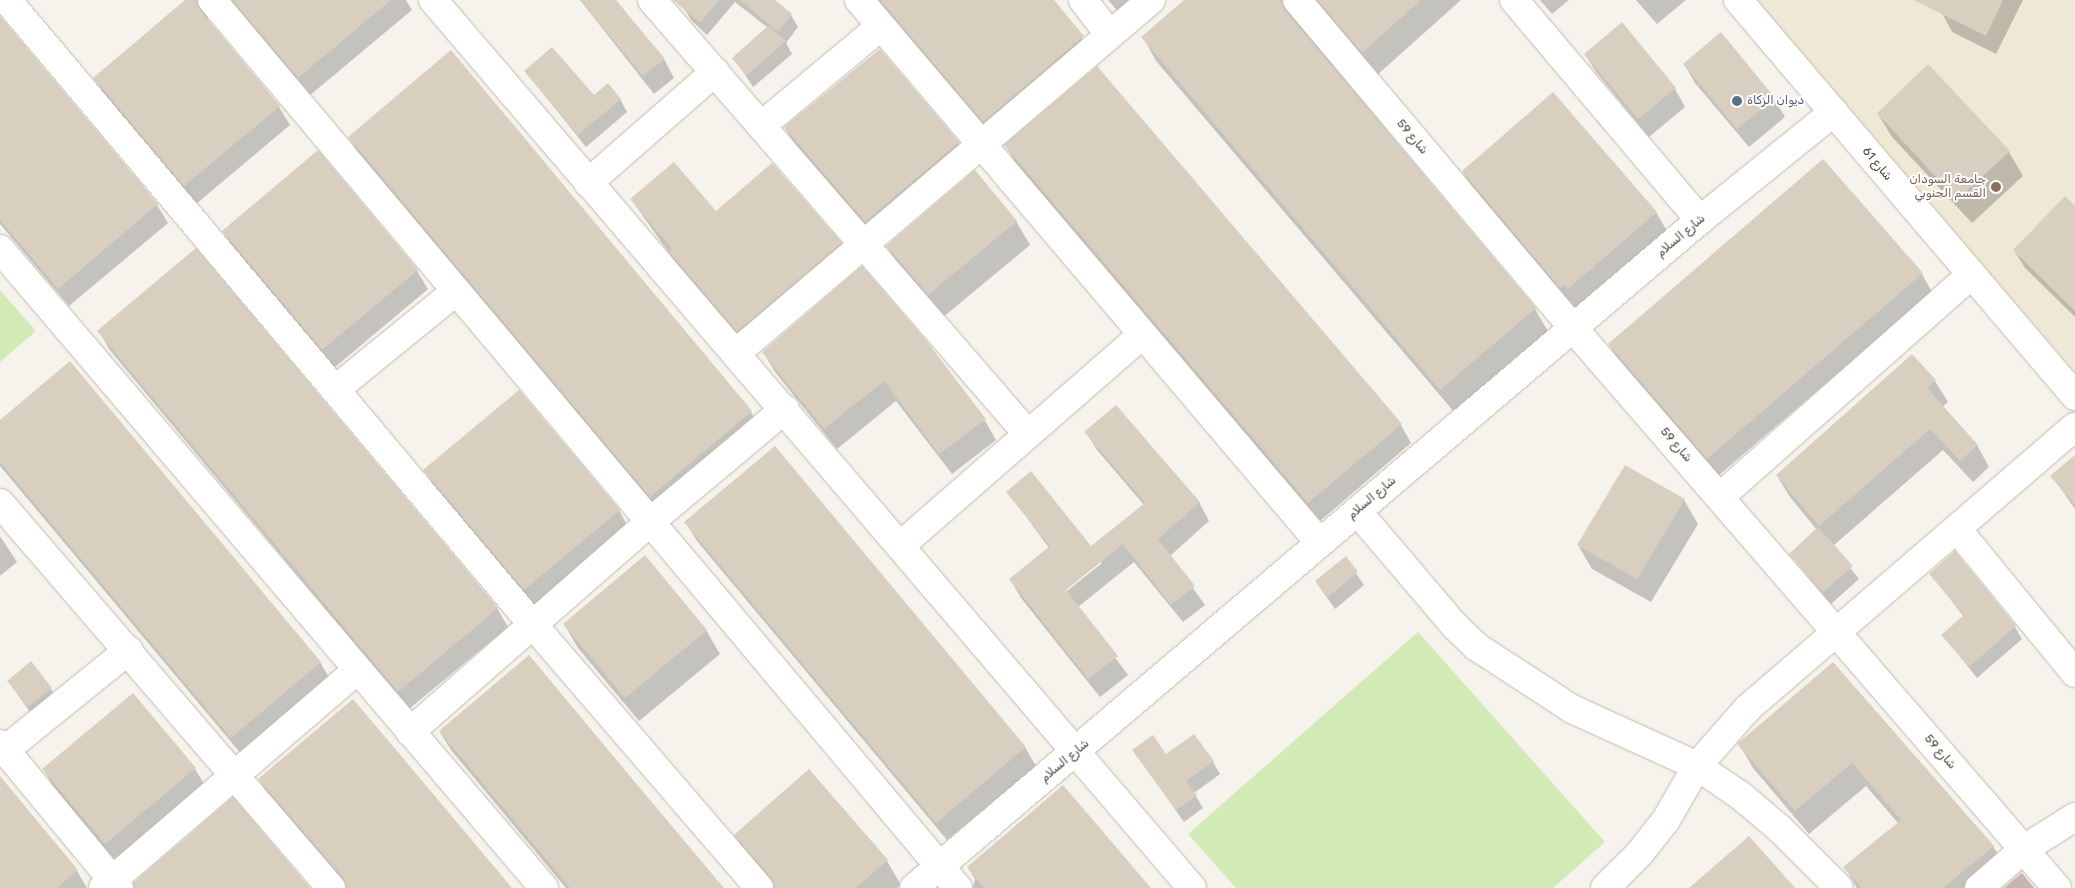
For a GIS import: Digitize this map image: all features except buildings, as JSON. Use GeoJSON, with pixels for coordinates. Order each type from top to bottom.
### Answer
{"type":"FeatureCollection","features":[{"type":"Feature","properties":{"kind":"street"},"geometry":{"type":"LineString","coordinates":[[7,0],[534,626],[759,888]]}},
{"type":"Feature","properties":{"kind":"street"},"geometry":{"type":"LineString","coordinates":[[212,0],[958,888]]}},
{"type":"Feature","properties":{"kind":"street"},"geometry":{"type":"LineString","coordinates":[[433,0],[588,183],[785,409],[1192,888]]}},
{"type":"Feature","properties":{"kind":"street"},"geometry":{"type":"LineString","coordinates":[[858,0],[1320,543]]}},
{"type":"Feature","properties":{"kind":"street"},"geometry":{"type":"LineString","coordinates":[[1083,0],[1110,34]]}},
{"type":"Feature","properties":{"kind":"street"},"geometry":{"type":"LineString","coordinates":[[736,353],[982,146],[1150,0]]}},
{"type":"Feature","properties":{"kind":"street","name":"شارع 59"},"geometry":{"type":"LineString","coordinates":[[1297,0],[1573,328],[1721,496],[2057,888]]}},
{"type":"Feature","properties":{"kind":"street"},"geometry":{"type":"LineString","coordinates":[[1514,0],[1700,220]]}},
{"type":"Feature","properties":{"kind":"street","name":"شارع 61"},"geometry":{"type":"LineString","coordinates":[[1738,0],[2075,396]]}},
{"type":"Feature","properties":{"kind":"street"},"geometry":{"type":"LineString","coordinates":[[655,1],[863,246],[1027,432]]}},
{"type":"Feature","properties":{"kind":"street"},"geometry":{"type":"LineString","coordinates":[[761,126],[881,26]]}},
{"type":"Feature","properties":{"kind":"street"},"geometry":{"type":"LineString","coordinates":[[588,183],[715,72]]}},
{"type":"Feature","properties":{"kind":"street","name":"شارع السلام"},"geometry":{"type":"LineString","coordinates":[[914,888],[1077,752],[1700,220],[1834,112]]}},
{"type":"Feature","properties":{"kind":"street"},"geometry":{"type":"LineString","coordinates":[[0,249],[544,888]]}},
{"type":"Feature","properties":{"kind":"street"},"geometry":{"type":"LineString","coordinates":[[1721,496],[1971,276]]}},
{"type":"Feature","properties":{"kind":"street"},"geometry":{"type":"LineString","coordinates":[[336,389],[456,291]]}},
{"type":"Feature","properties":{"kind":"street"},"geometry":{"type":"LineString","coordinates":[[900,546],[1027,432],[1142,335]]}},
{"type":"Feature","properties":{"kind":"street"},"geometry":{"type":"LineString","coordinates":[[410,732],[534,626],[650,522],[785,409]]}},
{"type":"Feature","properties":{"kind":"street"},"geometry":{"type":"LineString","coordinates":[[1610,886],[1640,853],[1666,820],[1697,766],[1748,708],[1836,630],[2075,427]]}},
{"type":"Feature","properties":{"kind":"street"},"geometry":{"type":"LineString","coordinates":[[0,503],[236,774],[331,888]]}},
{"type":"Feature","properties":{"kind":"street"},"geometry":{"type":"LineString","coordinates":[[1358,511],[1456,626],[1477,647],[1572,709],[1697,766],[1741,796],[1780,829],[1838,888]]}},
{"type":"Feature","properties":{"kind":"street"},"geometry":{"type":"LineString","coordinates":[[1957,529],[2075,673]]}},
{"type":"Feature","properties":{"kind":"street"},"geometry":{"type":"LineString","coordinates":[[129,650],[3,747],[111,885],[357,670]]}},
{"type":"Feature","properties":{"kind":"street"},"geometry":{"type":"LineString","coordinates":[[1979,888],[2024,849],[2075,817]]}},
{"type":"Feature","properties":{"kind":"shaded area","name":"جامعة السودان القسم الجنوبي"},"geometry":{"type":"Polygon","coordinates":[[[1757,0],[2075,0],[2075,373],[1757,0]]]}},
{"type":"Feature","properties":{"kind":"shaded area"},"geometry":{"type":"Polygon","coordinates":[[[2017,866],[2035,888],[1991,888],[2017,866]]]}},
{"type":"Feature","properties":{"kind":"green space"},"geometry":{"type":"Polygon","coordinates":[[[0,290],[36,331],[0,362],[0,290]]]}},
{"type":"Feature","properties":{"kind":"green space"},"geometry":{"type":"Polygon","coordinates":[[[1418,632],[1605,842],[1553,888],[1236,888],[1188,834],[1418,632]]]}},
{"type":"Feature","properties":{"kind":"place","name":"ديوان الزكاة"},"geometry":{"type":"Point","coordinates":[1737,101]}},
{"type":"Feature","properties":{"kind":"place","name":"جامعة السودان القسم الجنوبي"},"geometry":{"type":"Point","coordinates":[1996,187]}}]}
